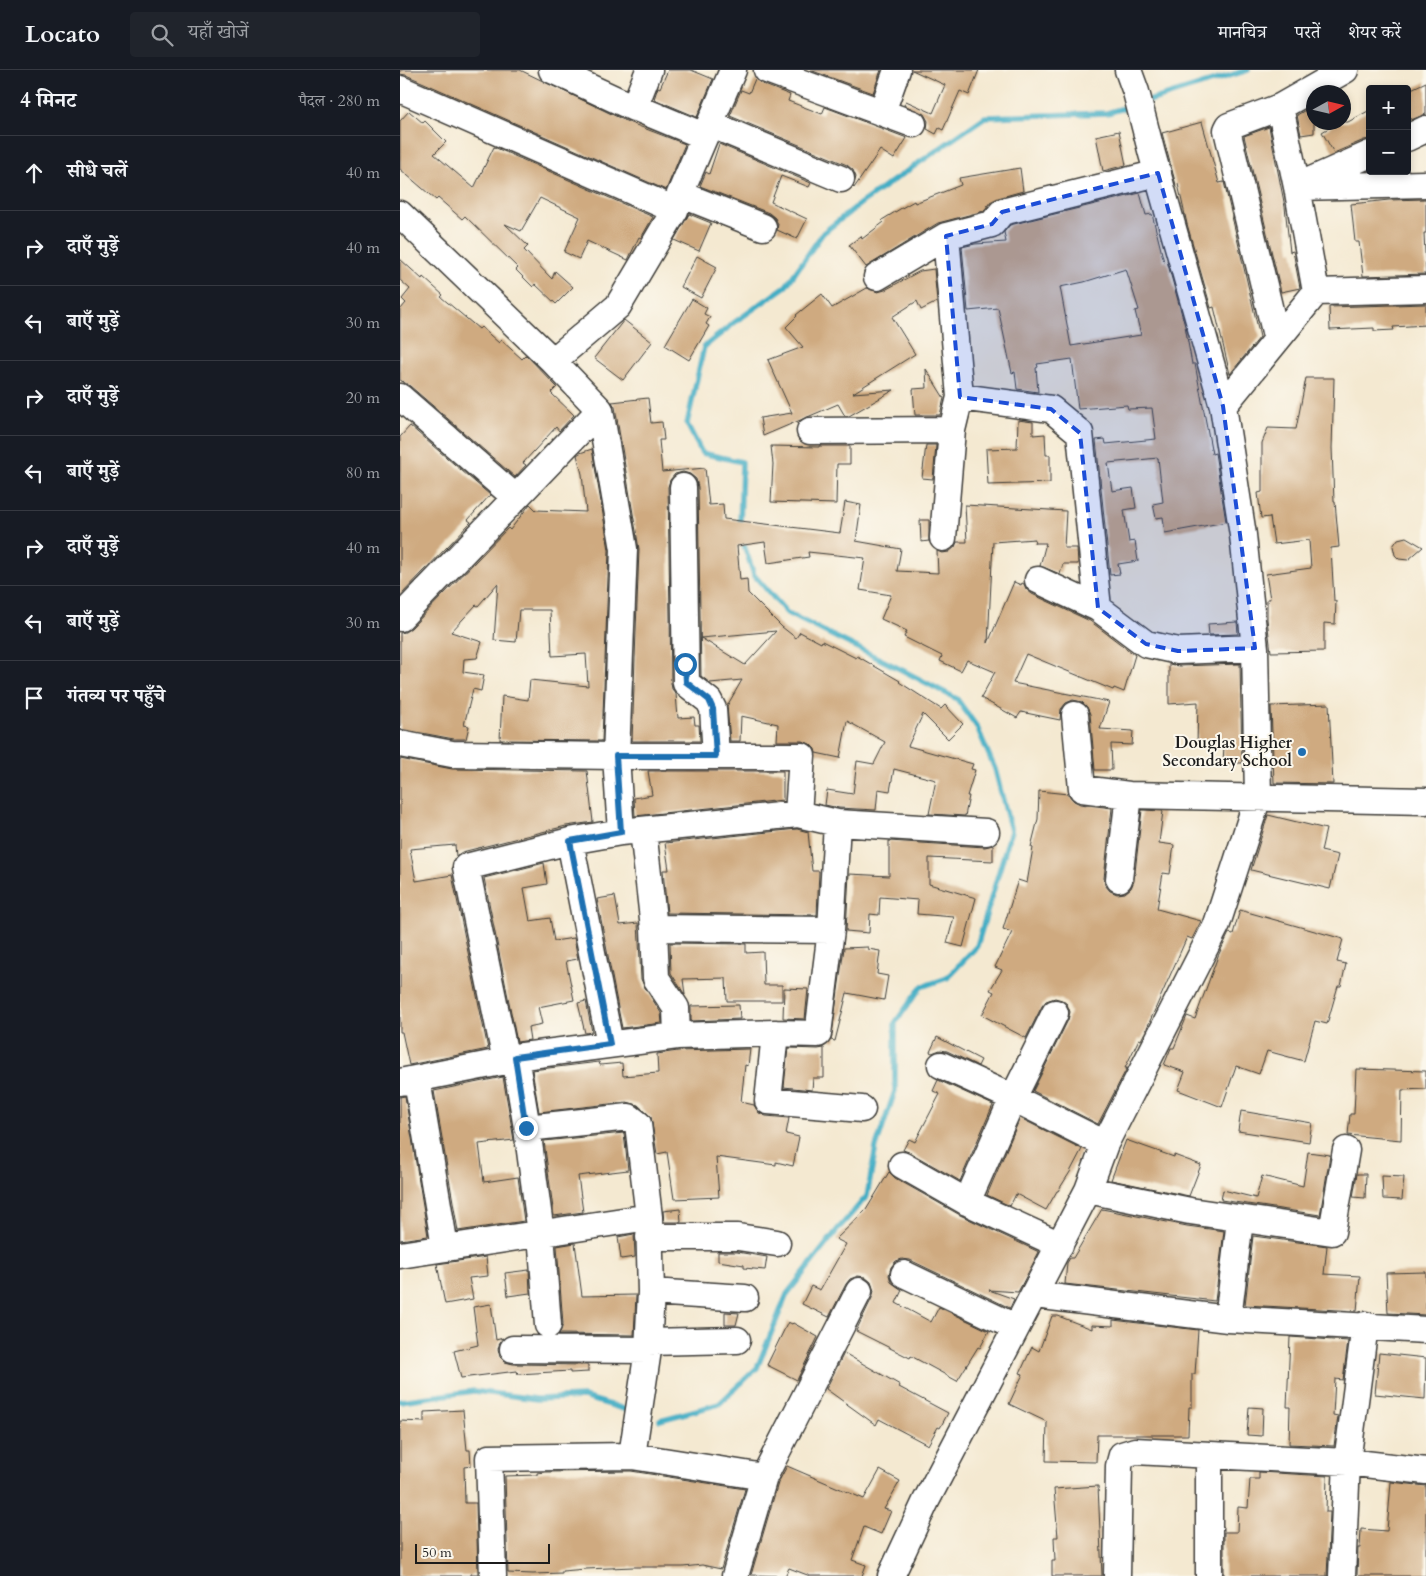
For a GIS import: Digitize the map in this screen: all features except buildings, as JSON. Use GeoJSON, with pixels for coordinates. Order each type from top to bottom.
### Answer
{"type":"FeatureCollection","features":[{"type":"Feature","properties":{"kind":"street"},"geometry":{"type":"LineString","coordinates":[[552,70],[634,107],[707,130],[841,179]]}},
{"type":"Feature","properties":{"kind":"street"},"geometry":{"type":"LineString","coordinates":[[634,107],[649,70]]}},
{"type":"Feature","properties":{"kind":"street"},"geometry":{"type":"LineString","coordinates":[[553,361],[618,306],[677,202],[733,70]]}},
{"type":"Feature","properties":{"kind":"street"},"geometry":{"type":"LineString","coordinates":[[767,70],[913,124]]}},
{"type":"Feature","properties":{"kind":"street"},"geometry":{"type":"LineString","coordinates":[[882,112],[897,70]]}},
{"type":"Feature","properties":{"kind":"street"},"geometry":{"type":"LineString","coordinates":[[1277,340],[1226,132],[1229,126],[1280,107],[1345,70]]}},
{"type":"Feature","properties":{"kind":"street"},"geometry":{"type":"LineString","coordinates":[[891,1576],[926,1501],[1088,1190],[1105,1144],[1217,924],[1258,797],[1255,648],[1243,535],[1223,406],[1132,81]]}},
{"type":"Feature","properties":{"kind":"street"},"geometry":{"type":"LineString","coordinates":[[400,89],[677,202],[763,228]]}},
{"type":"Feature","properties":{"kind":"street"},"geometry":{"type":"LineString","coordinates":[[1223,406],[1316,292],[1298,186],[1280,107]]}},
{"type":"Feature","properties":{"kind":"street"},"geometry":{"type":"LineString","coordinates":[[1411,136],[1426,129]]}},
{"type":"Feature","properties":{"kind":"street"},"geometry":{"type":"LineString","coordinates":[[1298,186],[1366,156]]}},
{"type":"Feature","properties":{"kind":"street"},"geometry":{"type":"LineString","coordinates":[[877,277],[946,236],[992,224],[1002,212],[1158,173]]}},
{"type":"Feature","properties":{"kind":"street"},"geometry":{"type":"LineString","coordinates":[[1298,186],[1426,184]]}},
{"type":"Feature","properties":{"kind":"street"},"geometry":{"type":"LineString","coordinates":[[400,214],[553,361],[600,410],[624,549],[616,756],[654,928],[656,978],[676,1008],[677,1036]]}},
{"type":"Feature","properties":{"kind":"street"},"geometry":{"type":"LineString","coordinates":[[943,538],[952,430],[960,397],[946,236]]}},
{"type":"Feature","properties":{"kind":"street"},"geometry":{"type":"LineString","coordinates":[[1316,292],[1426,289]]}},
{"type":"Feature","properties":{"kind":"street"},"geometry":{"type":"LineString","coordinates":[[960,397],[1050,409],[1080,433],[1098,608]]}},
{"type":"Feature","properties":{"kind":"street"},"geometry":{"type":"LineString","coordinates":[[403,406],[515,497]]}},
{"type":"Feature","properties":{"kind":"street"},"geometry":{"type":"LineString","coordinates":[[400,618],[600,410]]}},
{"type":"Feature","properties":{"kind":"street"},"geometry":{"type":"LineString","coordinates":[[810,431],[952,430]]}},
{"type":"Feature","properties":{"kind":"street"},"geometry":{"type":"LineString","coordinates":[[683,487],[686,682],[709,700],[713,709],[716,756]]}},
{"type":"Feature","properties":{"kind":"street"},"geometry":{"type":"LineString","coordinates":[[1038,580],[1098,608],[1146,644],[1178,651],[1255,648]]}},
{"type":"Feature","properties":{"kind":"street"},"geometry":{"type":"LineString","coordinates":[[1075,715],[1082,788],[1129,794],[1426,801]]}},
{"type":"Feature","properties":{"kind":"street"},"geometry":{"type":"LineString","coordinates":[[400,744],[452,754],[802,756],[798,814]]}},
{"type":"Feature","properties":{"kind":"street"},"geometry":{"type":"LineString","coordinates":[[1119,879],[1129,794]]}},
{"type":"Feature","properties":{"kind":"street"},"geometry":{"type":"LineString","coordinates":[[548,1325],[541,1234],[526,1128],[466,867],[570,841],[632,831],[798,814],[837,823],[986,832]]}},
{"type":"Feature","properties":{"kind":"street"},"geometry":{"type":"LineString","coordinates":[[445,1247],[405,1076],[610,1044],[677,1036],[775,1033],[818,1034],[831,930],[837,823]]}},
{"type":"Feature","properties":{"kind":"street"},"geometry":{"type":"LineString","coordinates":[[570,841],[610,1044]]}},
{"type":"Feature","properties":{"kind":"street"},"geometry":{"type":"LineString","coordinates":[[654,928],[831,930]]}},
{"type":"Feature","properties":{"kind":"street"},"geometry":{"type":"LineString","coordinates":[[967,1202],[1013,1098],[1055,1013]]}},
{"type":"Feature","properties":{"kind":"street"},"geometry":{"type":"LineString","coordinates":[[775,1033],[768,1101],[862,1109]]}},
{"type":"Feature","properties":{"kind":"street"},"geometry":{"type":"LineString","coordinates":[[941,1065],[1013,1098],[1105,1144]]}},
{"type":"Feature","properties":{"kind":"street"},"geometry":{"type":"LineString","coordinates":[[526,1128],[629,1117],[638,1124],[649,1227],[651,1292],[648,1346],[632,1456]]}},
{"type":"Feature","properties":{"kind":"street"},"geometry":{"type":"LineString","coordinates":[[1088,1190],[1240,1220],[1332,1232],[1346,1150]]}},
{"type":"Feature","properties":{"kind":"street"},"geometry":{"type":"LineString","coordinates":[[902,1165],[967,1202],[1060,1245]]}},
{"type":"Feature","properties":{"kind":"street"},"geometry":{"type":"LineString","coordinates":[[1228,1319],[1240,1220]]}},
{"type":"Feature","properties":{"kind":"street"},"geometry":{"type":"LineString","coordinates":[[400,1255],[541,1234],[649,1227],[777,1243]]}},
{"type":"Feature","properties":{"kind":"street"},"geometry":{"type":"LineString","coordinates":[[904,1274],[1015,1327]]}},
{"type":"Feature","properties":{"kind":"street"},"geometry":{"type":"LineString","coordinates":[[736,1576],[764,1476],[859,1291]]}},
{"type":"Feature","properties":{"kind":"street"},"geometry":{"type":"LineString","coordinates":[[651,1292],[745,1298]]}},
{"type":"Feature","properties":{"kind":"street"},"geometry":{"type":"LineString","coordinates":[[1034,1295],[1228,1319],[1426,1330]]}},
{"type":"Feature","properties":{"kind":"street"},"geometry":{"type":"LineString","coordinates":[[1342,1576],[1348,1462],[1365,1326]]}},
{"type":"Feature","properties":{"kind":"street"},"geometry":{"type":"LineString","coordinates":[[513,1349],[648,1346],[737,1340]]}},
{"type":"Feature","properties":{"kind":"street"},"geometry":{"type":"LineString","coordinates":[[1117,1576],[1119,1466],[1122,1455],[1135,1451],[1348,1462],[1426,1471]]}},
{"type":"Feature","properties":{"kind":"street"},"geometry":{"type":"LineString","coordinates":[[1208,1576],[1209,1455]]}},
{"type":"Feature","properties":{"kind":"street"},"geometry":{"type":"LineString","coordinates":[[493,1576],[489,1458],[632,1456],[764,1476]]}},
{"type":"Feature","properties":{"kind":"highlighted area"},"geometry":{"type":"Polygon","coordinates":[[[1158,173],[1223,406],[1255,648],[1178,651],[1146,644],[1098,608],[1080,433],[1051,409],[960,397],[946,236],[992,224],[1002,212],[1158,173]]]}},
{"type":"Feature","properties":{"kind":"waterway"},"geometry":{"type":"LineString","coordinates":[[1145,102],[1248,70]]}},
{"type":"Feature","properties":{"kind":"waterway"},"geometry":{"type":"LineString","coordinates":[[740,528],[742,462],[702,453],[687,424],[704,347],[735,322],[786,286],[823,233],[861,203],[985,117],[1107,113],[1134,105]]}},
{"type":"Feature","properties":{"kind":"waterway"},"geometry":{"type":"LineString","coordinates":[[660,1420],[719,1404],[757,1368],[787,1294],[838,1229],[867,1196],[876,1147],[895,1091],[895,1023],[921,987],[947,978],[977,946],[1011,831],[995,769],[977,727],[957,699],[787,613],[754,575],[742,539]]}},
{"type":"Feature","properties":{"kind":"waterway"},"geometry":{"type":"LineString","coordinates":[[400,1401],[474,1391],[537,1399],[584,1397],[627,1410]]}},
{"type":"Feature","properties":{"kind":"place","name":"Douglas Higher Secondary School"},"geometry":{"type":"Point","coordinates":[1302,752]}},
{"type":"Feature","properties":{"kind":"route"},"geometry":{"type":"LineString","coordinates":[[526,1128],[515,1057],[610,1044],[570,841],[621,832],[616,756],[716,756],[713,709],[709,700],[686,682],[685,664]]}}]}
